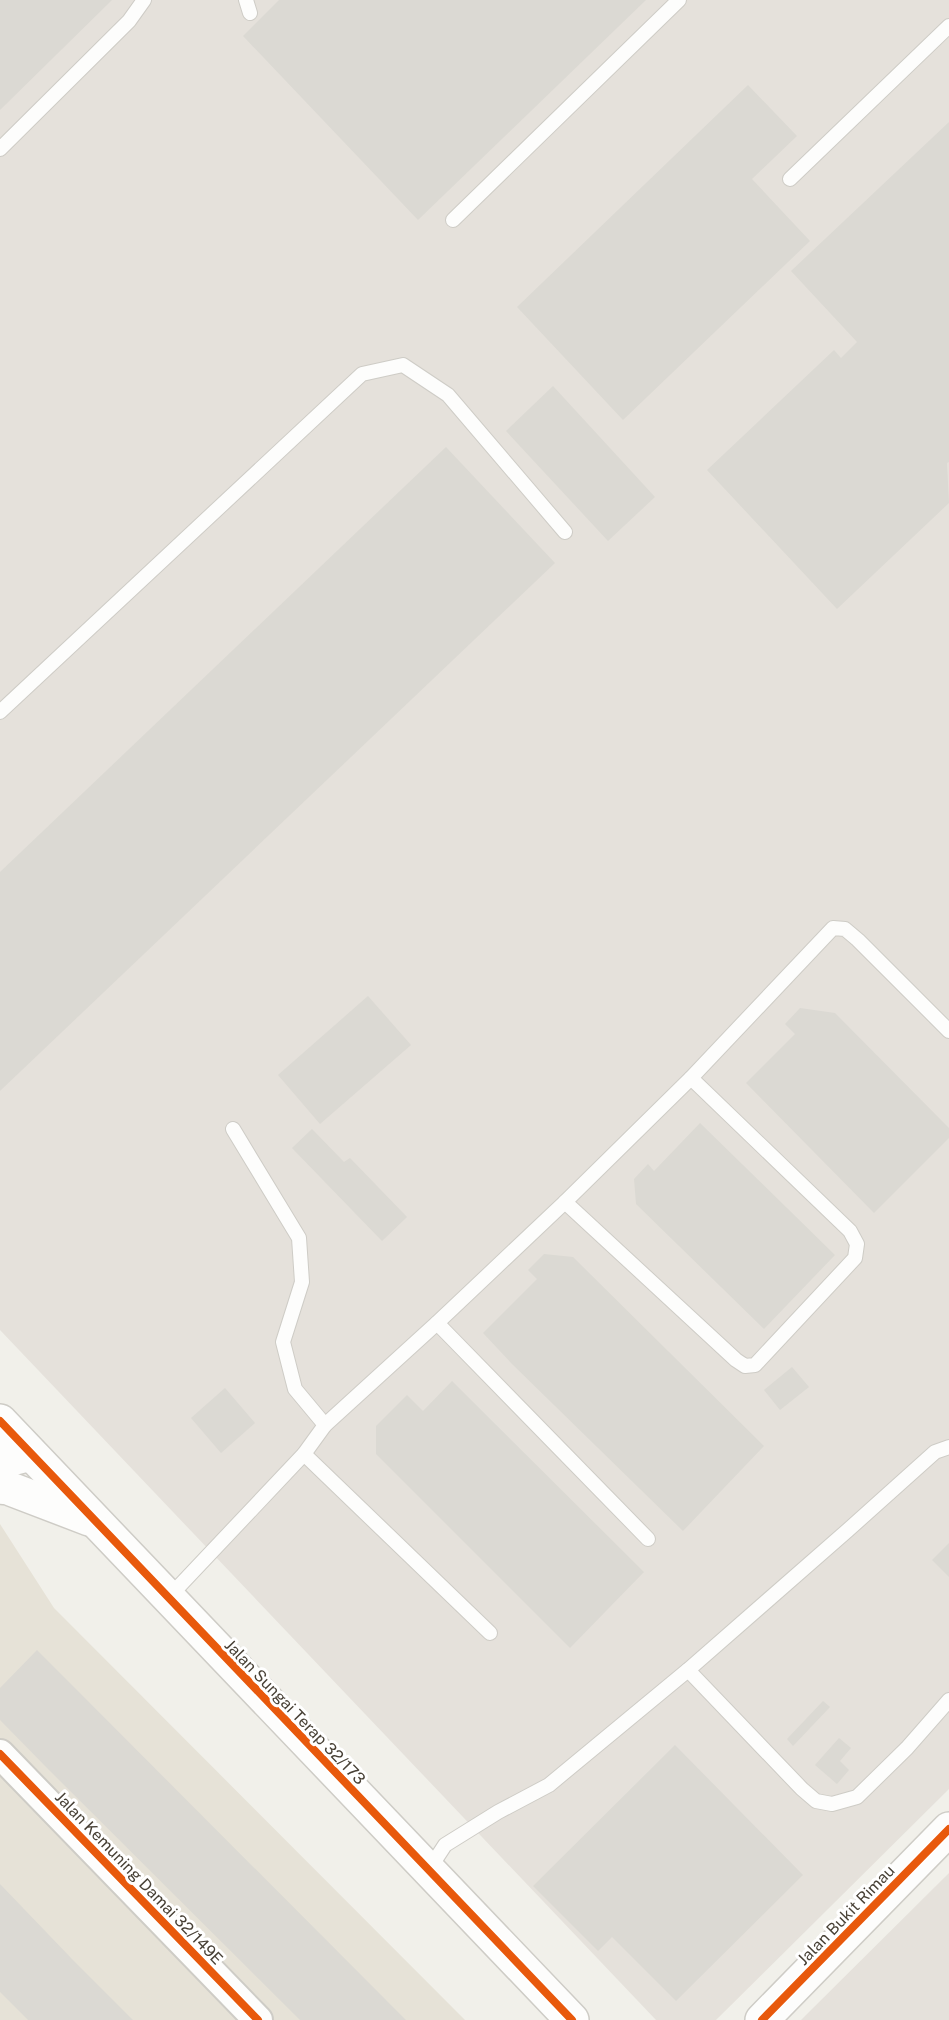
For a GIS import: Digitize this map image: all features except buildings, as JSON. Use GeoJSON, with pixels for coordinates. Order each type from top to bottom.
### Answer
{"type":"FeatureCollection","features":[{"type":"Feature","properties":{"kind":"street","name":"Jalan Sungai Terap 32/173"},"geometry":{"type":"LineString","coordinates":[[0,1421],[572,2020]]}},
{"type":"Feature","properties":{"kind":"street"},"geometry":{"type":"LineString","coordinates":[[0,1462],[31,1454]]}},
{"type":"Feature","properties":{"kind":"street"},"geometry":{"type":"LineString","coordinates":[[0,1486],[96,1522]]}},
{"type":"Feature","properties":{"kind":"street","name":"Jalan Kemuning Damai 32/149E"},"geometry":{"type":"LineString","coordinates":[[0,1754],[258,2020]]}},
{"type":"Feature","properties":{"kind":"street","name":"Jalan Bukit Rimau"},"geometry":{"type":"LineString","coordinates":[[762,2020],[949,1829]]}},
{"type":"Feature","properties":{"kind":"lane"},"geometry":{"type":"LineString","coordinates":[[0,150],[129,21],[144,0]]}},
{"type":"Feature","properties":{"kind":"lane"},"geometry":{"type":"LineString","coordinates":[[453,219],[680,0]]}},
{"type":"Feature","properties":{"kind":"lane"},"geometry":{"type":"LineString","coordinates":[[790,178],[949,26]]}},
{"type":"Feature","properties":{"kind":"lane"},"geometry":{"type":"LineString","coordinates":[[0,712],[362,374],[403,365],[448,395],[565,532]]}},
{"type":"Feature","properties":{"kind":"lane"},"geometry":{"type":"LineString","coordinates":[[168,1598],[303,1454],[325,1425],[565,1202],[691,1078],[833,928],[845,929],[858,940],[949,1031]]}},
{"type":"Feature","properties":{"kind":"lane"},"geometry":{"type":"LineString","coordinates":[[565,1202],[736,1360],[745,1366],[755,1365],[855,1258],[857,1244],[850,1231],[691,1078]]}},
{"type":"Feature","properties":{"kind":"lane"},"geometry":{"type":"LineString","coordinates":[[233,1129],[298,1238],[302,1282],[283,1342],[295,1389],[325,1425]]}},
{"type":"Feature","properties":{"kind":"lane"},"geometry":{"type":"LineString","coordinates":[[437,1323],[648,1539]]}},
{"type":"Feature","properties":{"kind":"lane"},"geometry":{"type":"LineString","coordinates":[[428,1871],[444,1845],[498,1812],[549,1785],[688,1670],[935,1452],[949,1447]]}},
{"type":"Feature","properties":{"kind":"lane"},"geometry":{"type":"LineString","coordinates":[[303,1454],[490,1633]]}},
{"type":"Feature","properties":{"kind":"lane"},"geometry":{"type":"LineString","coordinates":[[688,1670],[802,1789],[816,1801],[832,1804],[857,1797],[908,1748],[949,1700]]}},
{"type":"Feature","properties":{"kind":"shaded area"},"geometry":{"type":"Polygon","coordinates":[[[0,0],[949,0],[949,1789],[716,2020],[656,2020],[0,1330],[0,0]]]}},
{"type":"Feature","properties":{"kind":"shaded area"},"geometry":{"type":"Polygon","coordinates":[[[0,1524],[54,1608],[465,2020],[0,2020],[0,1524]]]}},
{"type":"Feature","properties":{"kind":"shaded area"},"geometry":{"type":"Polygon","coordinates":[[[949,1873],[949,2020],[801,2020],[949,1873]]]}},
{"type":"Feature","properties":{"kind":"cycle path"},"geometry":{"type":"LineString","coordinates":[[0,1421],[572,2020]]}},
{"type":"Feature","properties":{"kind":"cycle path"},"geometry":{"type":"LineString","coordinates":[[0,1754],[258,2020]]}},
{"type":"Feature","properties":{"kind":"cycle path"},"geometry":{"type":"LineString","coordinates":[[762,2020],[949,1829]]}}]}
